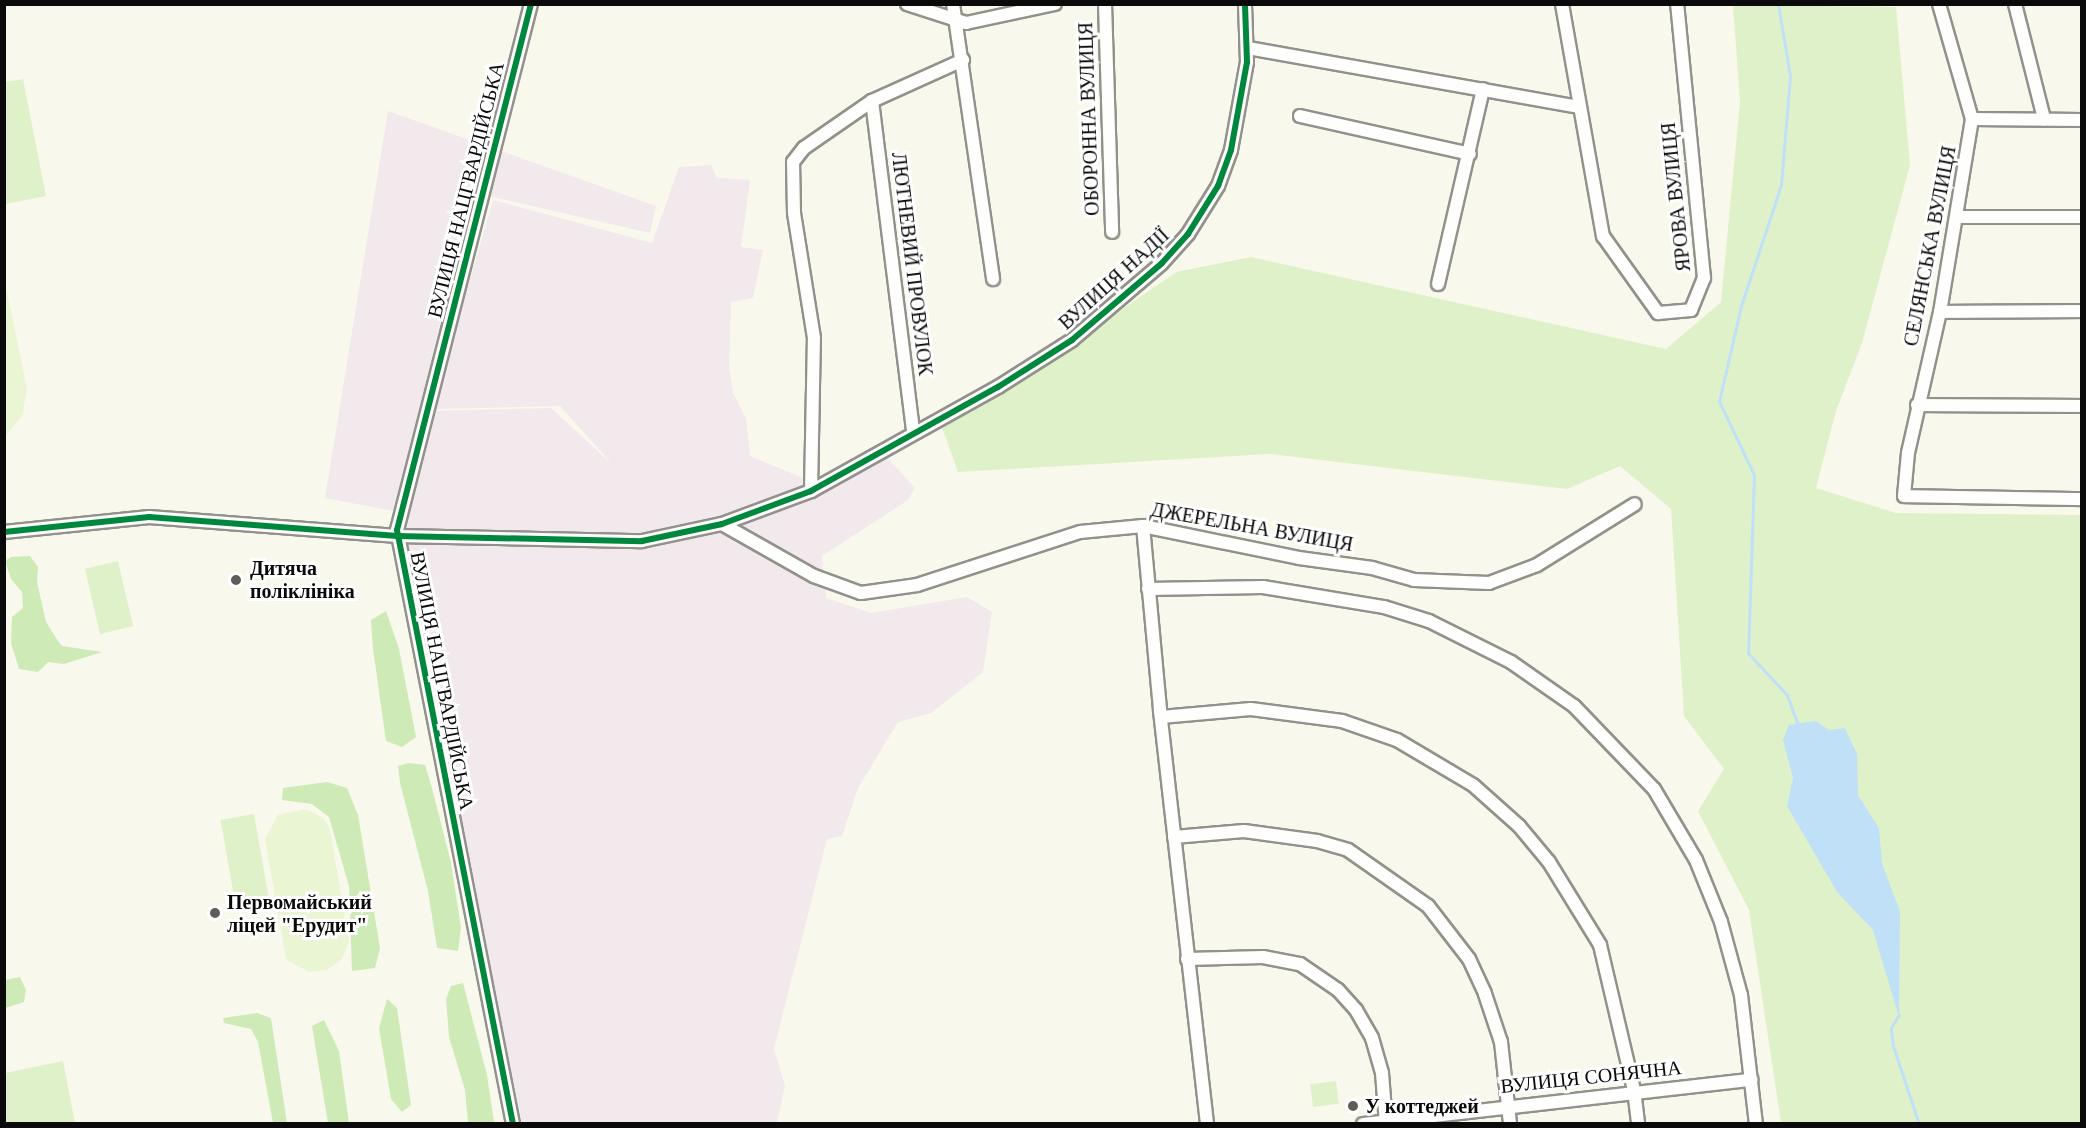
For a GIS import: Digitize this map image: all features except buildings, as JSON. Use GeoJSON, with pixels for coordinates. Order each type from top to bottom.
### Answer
{"type":"FeatureCollection","features":[{"type":"Feature","properties":{"kind":"street","name":"ВУЛИЦЯ НАЦГВАРДІЙСЬКА"},"geometry":{"type":"LineString","coordinates":[[513,1124],[397,536],[531,4]]}},
{"type":"Feature","properties":{"kind":"street"},"geometry":{"type":"LineString","coordinates":[[907,4],[966,23],[1055,4]]}},
{"type":"Feature","properties":{"kind":"street"},"geometry":{"type":"LineString","coordinates":[[953,4],[963,60],[993,279]]}},
{"type":"Feature","properties":{"kind":"street","name":"ОБОРОННА ВУЛИЦЯ"},"geometry":{"type":"LineString","coordinates":[[1105,4],[1112,232]]}},
{"type":"Feature","properties":{"kind":"street","name":"ВУЛИЦЯ НАДІЇ"},"geometry":{"type":"LineString","coordinates":[[4,532],[149,517],[397,536],[642,541],[722,524],[811,491],[913,431],[998,387],[1072,340],[1162,263],[1188,234],[1218,186],[1231,150],[1244,94],[1248,48],[1245,4]]}},
{"type":"Feature","properties":{"kind":"street"},"geometry":{"type":"LineString","coordinates":[[1248,48],[1580,107],[1562,4]]}},
{"type":"Feature","properties":{"kind":"street","name":"ЯРОВА ВУЛИЦЯ"},"geometry":{"type":"LineString","coordinates":[[1580,107],[1604,236],[1637,279],[1658,313],[1691,310],[1704,278],[1677,4]]}},
{"type":"Feature","properties":{"kind":"street","name":"СЕЛЯНСЬКА ВУЛИЦЯ"},"geometry":{"type":"LineString","coordinates":[[1939,4],[1972,118],[1958,217],[1940,312],[1917,405],[1904,496],[2082,498]]}},
{"type":"Feature","properties":{"kind":"street"},"geometry":{"type":"LineString","coordinates":[[2015,4],[2044,119]]}},
{"type":"Feature","properties":{"kind":"street"},"geometry":{"type":"LineString","coordinates":[[811,491],[814,338],[792,182],[793,162],[804,148],[872,101],[963,60]]}},
{"type":"Feature","properties":{"kind":"street"},"geometry":{"type":"LineString","coordinates":[[1438,284],[1484,89]]}},
{"type":"Feature","properties":{"kind":"street","name":"ЛЮТНЕВИЙ ПРОВУЛОК"},"geometry":{"type":"LineString","coordinates":[[872,101],[913,431]]}},
{"type":"Feature","properties":{"kind":"street"},"geometry":{"type":"LineString","coordinates":[[1300,116],[1470,154]]}},
{"type":"Feature","properties":{"kind":"street"},"geometry":{"type":"LineString","coordinates":[[1972,118],[2082,120]]}},
{"type":"Feature","properties":{"kind":"street"},"geometry":{"type":"LineString","coordinates":[[1958,217],[2082,217]]}},
{"type":"Feature","properties":{"kind":"street"},"geometry":{"type":"LineString","coordinates":[[1940,312],[2082,311]]}},
{"type":"Feature","properties":{"kind":"street"},"geometry":{"type":"LineString","coordinates":[[1917,405],[2082,406]]}},
{"type":"Feature","properties":{"kind":"street","name":"ДЖЕРЕЛЬНА ВУЛИЦЯ"},"geometry":{"type":"LineString","coordinates":[[722,524],[814,576],[861,593],[917,585],[1080,532],[1143,526],[1299,558],[1372,568],[1414,580],[1489,583],[1537,565],[1635,504]]}},
{"type":"Feature","properties":{"kind":"street"},"geometry":{"type":"LineString","coordinates":[[1143,526],[1161,717],[1207,1124]]}},
{"type":"Feature","properties":{"kind":"street"},"geometry":{"type":"LineString","coordinates":[[1148,589],[1263,587],[1384,607],[1429,621],[1511,662],[1574,706],[1654,789],[1696,860],[1721,921],[1741,995],[1756,1124]]}},
{"type":"Feature","properties":{"kind":"street"},"geometry":{"type":"LineString","coordinates":[[1161,717],[1251,709],[1342,721],[1397,740],[1473,785],[1519,826],[1549,862],[1600,945],[1634,1090],[1638,1124]]}},
{"type":"Feature","properties":{"kind":"street"},"geometry":{"type":"LineString","coordinates":[[1174,837],[1244,831],[1317,841],[1348,850],[1428,906],[1469,958],[1485,994],[1501,1042],[1510,1124]]}},
{"type":"Feature","properties":{"kind":"street"},"geometry":{"type":"LineString","coordinates":[[1187,959],[1263,957],[1300,964],[1316,973],[1356,1010],[1372,1038],[1382,1073],[1386,1122]]}},
{"type":"Feature","properties":{"kind":"street","name":"ВУЛИЦЯ СОНЯЧНА"},"geometry":{"type":"LineString","coordinates":[[1363,1124],[1634,1090],[1752,1080]]}},
{"type":"Feature","properties":{"kind":"shaded area"},"geometry":{"type":"Polygon","coordinates":[[[388,111],[656,206],[650,233],[471,192],[419,411],[551,408],[613,465],[560,406],[433,409],[493,200],[652,243],[679,167],[711,165],[717,178],[750,180],[741,247],[763,250],[753,298],[731,302],[729,366],[733,393],[746,418],[750,456],[815,483],[883,453],[915,488],[908,500],[822,556],[826,598],[871,613],[967,597],[992,612],[983,672],[931,713],[898,722],[858,788],[842,836],[827,839],[774,1049],[785,1086],[777,1123],[522,1123],[400,529],[404,513],[325,498],[388,111]]]}},
{"type":"Feature","properties":{"kind":"green space"},"geometry":{"type":"Polygon","coordinates":[[[1733,5],[1896,7],[1910,165],[1862,343],[1836,411],[1816,488],[1896,513],[2081,515],[2081,1123],[1781,1123],[1749,910],[1698,811],[1724,769],[1684,716],[1671,509],[1620,466],[1567,489],[1269,454],[958,472],[940,422],[1000,394],[1176,272],[1251,257],[1666,349],[1721,302],[1740,102],[1733,5]]]}},
{"type":"Feature","properties":{"kind":"green space"},"geometry":{"type":"Polygon","coordinates":[[[23,79],[46,196],[5,204],[5,82],[23,79]]]}},
{"type":"Feature","properties":{"kind":"green space"},"geometry":{"type":"Polygon","coordinates":[[[5,282],[27,389],[22,416],[5,437],[5,282]]]}},
{"type":"Feature","properties":{"kind":"green space"},"geometry":{"type":"Polygon","coordinates":[[[30,556],[38,567],[37,582],[46,622],[62,646],[102,652],[64,664],[48,662],[38,672],[19,669],[11,643],[12,617],[23,608],[22,592],[11,579],[5,561],[11,557],[30,556]]]}},
{"type":"Feature","properties":{"kind":"green space"},"geometry":{"type":"Polygon","coordinates":[[[118,561],[133,626],[100,634],[85,569],[118,561]]]}},
{"type":"Feature","properties":{"kind":"green space"},"geometry":{"type":"Polygon","coordinates":[[[386,611],[399,649],[416,737],[402,747],[386,741],[373,649],[371,620],[386,611]]]}},
{"type":"Feature","properties":{"kind":"green space"},"geometry":{"type":"Polygon","coordinates":[[[409,763],[425,765],[432,788],[451,863],[461,928],[458,951],[437,948],[428,891],[400,783],[398,766],[409,763]]]}},
{"type":"Feature","properties":{"kind":"green space"},"geometry":{"type":"Polygon","coordinates":[[[327,782],[347,788],[358,815],[380,948],[375,968],[352,971],[349,886],[329,817],[312,804],[282,800],[283,788],[327,782]]]}},
{"type":"Feature","properties":{"kind":"green space"},"geometry":{"type":"Polygon","coordinates":[[[306,809],[323,818],[330,829],[349,942],[341,960],[327,970],[309,972],[286,959],[265,839],[278,815],[306,809]]]}},
{"type":"Feature","properties":{"kind":"green space"},"geometry":{"type":"Polygon","coordinates":[[[254,814],[270,903],[236,909],[221,820],[254,814]]]}},
{"type":"Feature","properties":{"kind":"green space"},"geometry":{"type":"Polygon","coordinates":[[[20,977],[26,990],[24,1002],[5,1008],[5,980],[20,977]]]}},
{"type":"Feature","properties":{"kind":"green space"},"geometry":{"type":"Polygon","coordinates":[[[463,983],[487,1075],[494,1122],[491,1123],[468,1123],[465,1090],[449,1037],[446,999],[451,986],[463,983]]]}},
{"type":"Feature","properties":{"kind":"green space"},"geometry":{"type":"Polygon","coordinates":[[[387,999],[397,1008],[411,1105],[402,1112],[391,1099],[379,1028],[387,999]]]}},
{"type":"Feature","properties":{"kind":"green space"},"geometry":{"type":"Polygon","coordinates":[[[257,1013],[271,1018],[287,1123],[273,1123],[258,1042],[251,1029],[224,1023],[223,1018],[257,1013]]]}},
{"type":"Feature","properties":{"kind":"green space"},"geometry":{"type":"Polygon","coordinates":[[[324,1020],[339,1051],[349,1123],[328,1123],[312,1026],[324,1020]]]}},
{"type":"Feature","properties":{"kind":"green space"},"geometry":{"type":"Polygon","coordinates":[[[63,1061],[75,1123],[5,1123],[5,1073],[63,1061]]]}},
{"type":"Feature","properties":{"kind":"green space"},"geometry":{"type":"Polygon","coordinates":[[[1336,1081],[1339,1104],[1313,1107],[1310,1084],[1336,1081]]]}},
{"type":"Feature","properties":{"kind":"water"},"geometry":{"type":"Polygon","coordinates":[[[1816,721],[1829,730],[1845,728],[1857,754],[1858,795],[1879,828],[1882,864],[1900,911],[1899,1017],[1873,930],[1837,892],[1787,806],[1793,778],[1783,740],[1789,725],[1816,721]]]}},
{"type":"Feature","properties":{"kind":"waterway"},"geometry":{"type":"LineString","coordinates":[[1778,4],[1790,76],[1781,185],[1741,306],[1719,401],[1754,475],[1748,653],[1787,695],[1798,726]]}},
{"type":"Feature","properties":{"kind":"waterway"},"geometry":{"type":"LineString","coordinates":[[1899,1015],[1891,1028],[1893,1046],[1919,1124]]}},
{"type":"Feature","properties":{"kind":"cycle path"},"geometry":{"type":"LineString","coordinates":[[513,1124],[397,530],[531,4]]}},
{"type":"Feature","properties":{"kind":"cycle path"},"geometry":{"type":"LineString","coordinates":[[4,532],[149,517],[397,536],[642,541],[722,524],[811,491],[998,387],[1072,340],[1162,263],[1188,234],[1218,186],[1231,150],[1247,62],[1245,4]]}},
{"type":"Feature","properties":{"kind":"place","name":"Дитяча поліклініка"},"geometry":{"type":"Point","coordinates":[236,580]}},
{"type":"Feature","properties":{"kind":"place","name":"Первомайський ліцей \"Ерудит\""},"geometry":{"type":"Point","coordinates":[215,913]}},
{"type":"Feature","properties":{"kind":"place","name":"У коттеджей"},"geometry":{"type":"Point","coordinates":[1353,1106]}}]}
